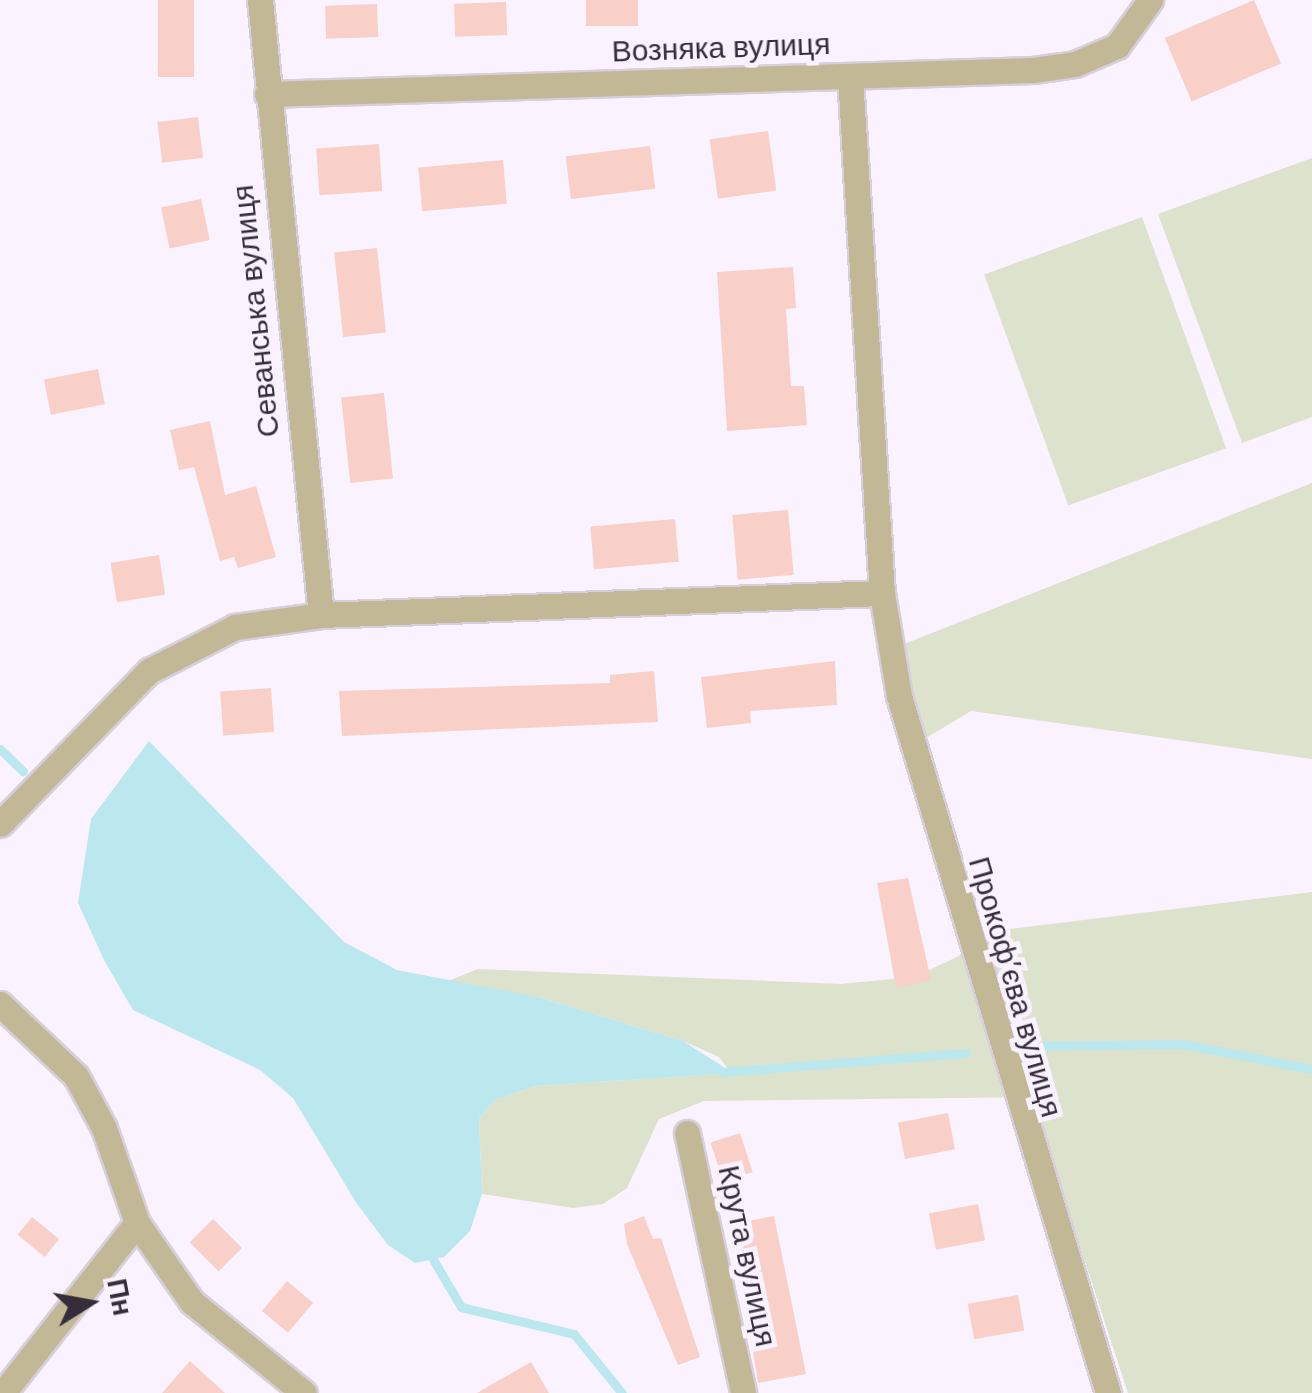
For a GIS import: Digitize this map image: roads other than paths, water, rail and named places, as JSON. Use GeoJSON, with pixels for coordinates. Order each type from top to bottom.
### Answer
{"type":"FeatureCollection","features":[{"type":"Feature","properties":{"kind":"street","name":"Севанська вулиця"},"geometry":{"type":"LineString","coordinates":[[260,0],[321,615]]}},
{"type":"Feature","properties":{"kind":"street","name":"Возняка вулиця"},"geometry":{"type":"LineString","coordinates":[[267,94],[850,76],[1076,64],[1117,46],[1150,0]]}},
{"type":"Feature","properties":{"kind":"street","name":"Прокоф’єва вулиця"},"geometry":{"type":"LineString","coordinates":[[850,76],[882,593],[914,755],[1108,1393]]}},
{"type":"Feature","properties":{"kind":"street"},"geometry":{"type":"LineString","coordinates":[[0,824],[148,672],[190,644],[235,627],[321,615],[882,593]]}},
{"type":"Feature","properties":{"kind":"street"},"geometry":{"type":"LineString","coordinates":[[0,1004],[38,1032],[76,1076],[104,1128],[136,1223],[192,1302],[304,1393]]}},
{"type":"Feature","properties":{"kind":"street","name":"Крута вулиця"},"geometry":{"type":"LineString","coordinates":[[687,1133],[743,1393]]}},
{"type":"Feature","properties":{"kind":"street"},"geometry":{"type":"LineString","coordinates":[[3,1393],[136,1223]]}},
{"type":"Feature","properties":{"kind":"water"},"geometry":{"type":"Polygon","coordinates":[[[149,741],[344,942],[397,970],[538,997],[683,1041],[733,1073],[536,1086],[497,1099],[479,1118],[482,1194],[470,1231],[444,1257],[415,1263],[388,1245],[357,1204],[293,1098],[260,1070],[133,1010],[104,960],[78,903],[91,819],[149,741]]]}},
{"type":"Feature","properties":{"kind":"waterway"},"geometry":{"type":"LineString","coordinates":[[0,749],[23,771]]}},
{"type":"Feature","properties":{"kind":"waterway"},"geometry":{"type":"LineString","coordinates":[[1024,1046],[1183,1044],[1312,1069]]}},
{"type":"Feature","properties":{"kind":"waterway"},"geometry":{"type":"LineString","coordinates":[[723,1072],[965,1053]]}},
{"type":"Feature","properties":{"kind":"waterway"},"geometry":{"type":"LineString","coordinates":[[427,1249],[461,1307],[574,1334],[622,1393]]}}]}
